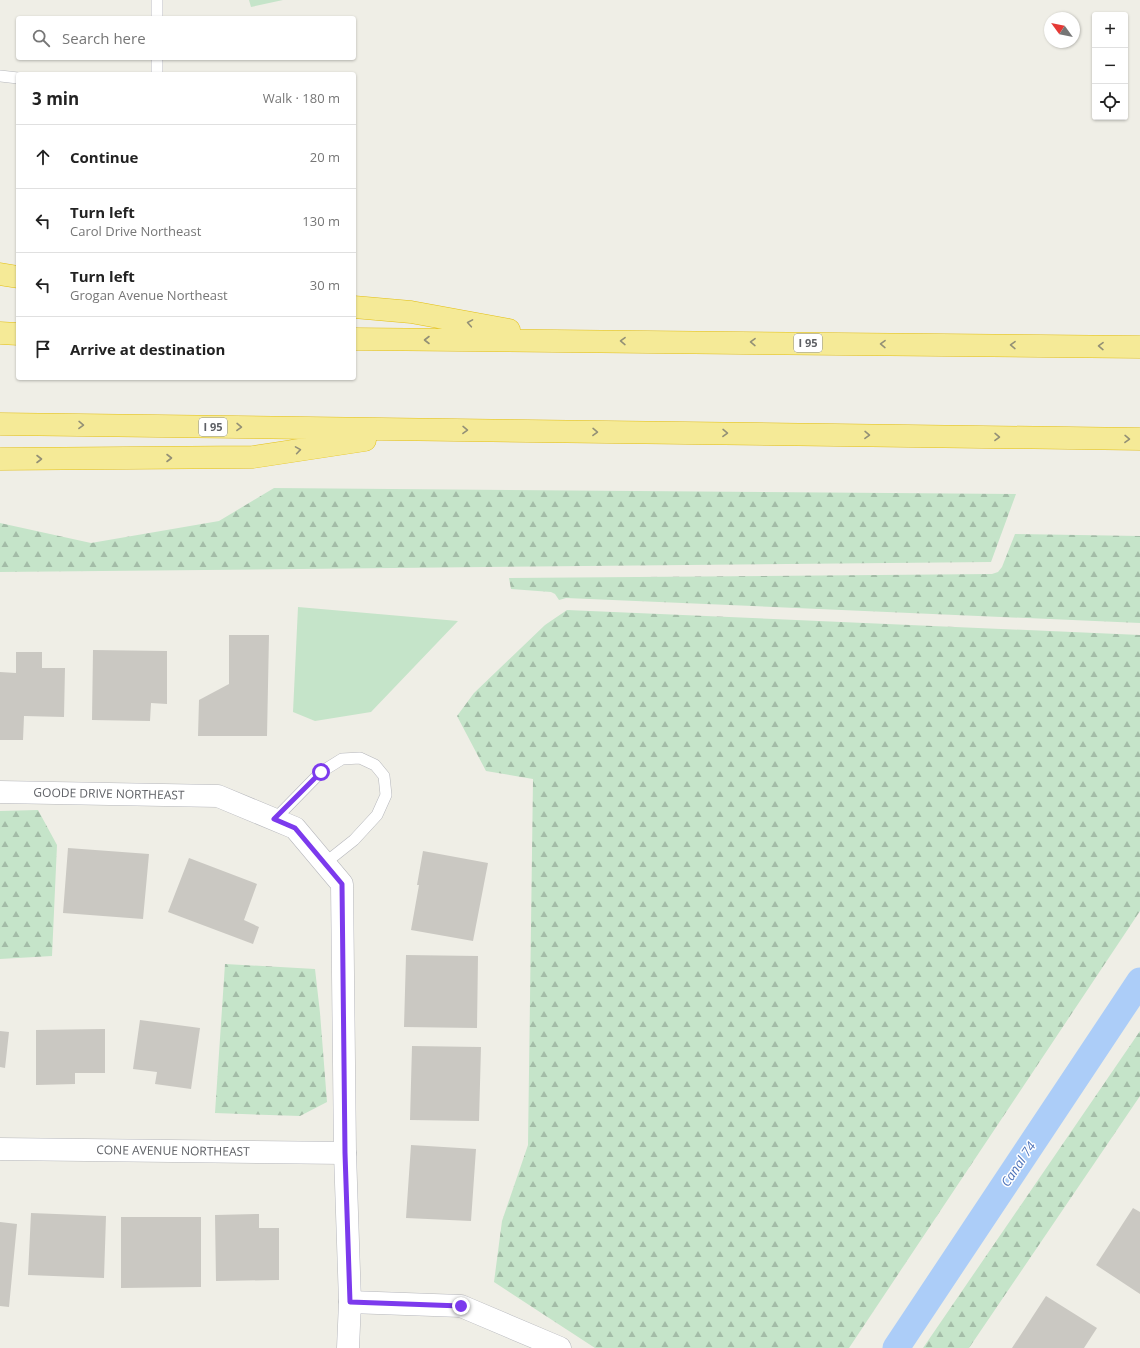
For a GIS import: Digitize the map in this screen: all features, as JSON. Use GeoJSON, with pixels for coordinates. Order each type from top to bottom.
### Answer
{"type":"FeatureCollection","features":[{"type":"Feature","properties":{"kind":"highway"},"geometry":{"type":"LineString","coordinates":[[0,274],[16,277]]}},
{"type":"Feature","properties":{"kind":"highway"},"geometry":{"type":"LineString","coordinates":[[356,307],[411,312],[564,340]]}},
{"type":"Feature","properties":{"kind":"highway"},"geometry":{"type":"LineString","coordinates":[[0,334],[16,334]]}},
{"type":"Feature","properties":{"kind":"highway","name":"I 95"},"geometry":{"type":"LineString","coordinates":[[356,339],[1140,347]]}},
{"type":"Feature","properties":{"kind":"highway","name":"I 95"},"geometry":{"type":"LineString","coordinates":[[0,424],[1140,439]]}},
{"type":"Feature","properties":{"kind":"highway"},"geometry":{"type":"LineString","coordinates":[[0,459],[253,457],[426,430]]}},
{"type":"Feature","properties":{"kind":"street","name":"GOODE DRIVE NORTHEAST"},"geometry":{"type":"LineString","coordinates":[[0,792],[218,796],[274,819]]}},
{"type":"Feature","properties":{"kind":"street"},"geometry":{"type":"LineString","coordinates":[[274,819],[295,828],[342,884],[345,1153],[350,1302],[348,1348]]}},
{"type":"Feature","properties":{"kind":"street","name":"CONE AVENUE NORTHEAST"},"geometry":{"type":"LineString","coordinates":[[0,1149],[345,1153]]}},
{"type":"Feature","properties":{"kind":"street"},"geometry":{"type":"LineString","coordinates":[[350,1302],[461,1306],[560,1348]]}},
{"type":"Feature","properties":{"kind":"lane"},"geometry":{"type":"LineString","coordinates":[[157,0],[157,16]]}},
{"type":"Feature","properties":{"kind":"lane"},"geometry":{"type":"LineString","coordinates":[[157,60],[157,72]]}},
{"type":"Feature","properties":{"kind":"lane"},"geometry":{"type":"LineString","coordinates":[[0,76],[16,78]]}},
{"type":"Feature","properties":{"kind":"lane"},"geometry":{"type":"LineString","coordinates":[[274,819],[321,772],[342,759],[360,758],[375,765],[384,776],[386,795],[377,816],[354,840],[325,863]]}},
{"type":"Feature","properties":{"kind":"green space"},"geometry":{"type":"Polygon","coordinates":[[[249,0],[283,0],[251,7],[249,0]]]}},
{"type":"Feature","properties":{"kind":"green space"},"geometry":{"type":"Polygon","coordinates":[[[274,488],[1016,494],[991,562],[0,572],[0,523],[91,543],[219,521],[274,488]]]}},
{"type":"Feature","properties":{"kind":"green space"},"geometry":{"type":"Polygon","coordinates":[[[1015,534],[1140,536],[1140,623],[566,598],[559,600],[555,594],[551,592],[511,589],[509,578],[992,574],[998,572],[1002,567],[1015,534]]]}},
{"type":"Feature","properties":{"kind":"green space"},"geometry":{"type":"Polygon","coordinates":[[[298,607],[458,621],[371,712],[315,721],[293,712],[298,607]]]}},
{"type":"Feature","properties":{"kind":"green space"},"geometry":{"type":"Polygon","coordinates":[[[567,610],[1140,635],[1140,911],[849,1348],[595,1348],[494,1282],[502,1221],[528,1145],[533,779],[486,771],[457,716],[474,693],[545,625],[567,610]]]}},
{"type":"Feature","properties":{"kind":"green space"},"geometry":{"type":"Polygon","coordinates":[[[38,810],[57,845],[52,956],[0,959],[0,811],[38,810]]]}},
{"type":"Feature","properties":{"kind":"green space"},"geometry":{"type":"Polygon","coordinates":[[[225,964],[315,969],[327,1102],[300,1116],[215,1113],[225,964]]]}},
{"type":"Feature","properties":{"kind":"green space"},"geometry":{"type":"Polygon","coordinates":[[[1140,1031],[1140,1096],[969,1348],[923,1348],[1140,1031]]]}},
{"type":"Feature","properties":{"kind":"building"},"geometry":{"type":"Polygon","coordinates":[[[229,635],[269,635],[267,736],[198,736],[199,700],[229,684],[229,635]]]}},
{"type":"Feature","properties":{"kind":"building"},"geometry":{"type":"Polygon","coordinates":[[[93,650],[167,651],[167,704],[151,703],[150,721],[92,720],[93,650]]]}},
{"type":"Feature","properties":{"kind":"building"},"geometry":{"type":"Polygon","coordinates":[[[16,652],[42,652],[42,668],[65,668],[64,717],[24,716],[23,740],[0,740],[0,672],[16,673],[16,652]]]}},
{"type":"Feature","properties":{"kind":"building"},"geometry":{"type":"Polygon","coordinates":[[[68,848],[149,854],[143,919],[63,913],[68,848]]]}},
{"type":"Feature","properties":{"kind":"building"},"geometry":{"type":"Polygon","coordinates":[[[423,851],[488,863],[473,941],[411,930],[423,851]]]}},
{"type":"Feature","properties":{"kind":"building"},"geometry":{"type":"Polygon","coordinates":[[[189,858],[257,884],[244,920],[259,927],[253,944],[168,912],[189,858]]]}},
{"type":"Feature","properties":{"kind":"building"},"geometry":{"type":"Polygon","coordinates":[[[406,955],[478,956],[477,1028],[404,1027],[406,955]]]}},
{"type":"Feature","properties":{"kind":"building"},"geometry":{"type":"Polygon","coordinates":[[[140,1020],[200,1028],[191,1089],[155,1084],[157,1072],[133,1069],[140,1020]]]}},
{"type":"Feature","properties":{"kind":"building"},"geometry":{"type":"Polygon","coordinates":[[[105,1029],[105,1073],[75,1073],[75,1084],[36,1085],[36,1030],[105,1029]]]}},
{"type":"Feature","properties":{"kind":"building"},"geometry":{"type":"Polygon","coordinates":[[[0,1031],[9,1032],[5,1068],[0,1067],[0,1031]]]}},
{"type":"Feature","properties":{"kind":"building"},"geometry":{"type":"Polygon","coordinates":[[[412,1046],[481,1047],[479,1121],[410,1120],[412,1046]]]}},
{"type":"Feature","properties":{"kind":"building"},"geometry":{"type":"Polygon","coordinates":[[[411,1145],[476,1149],[471,1221],[406,1218],[411,1145]]]}},
{"type":"Feature","properties":{"kind":"building"},"geometry":{"type":"Polygon","coordinates":[[[1133,1208],[1140,1212],[1140,1294],[1096,1265],[1133,1208]]]}},
{"type":"Feature","properties":{"kind":"building"},"geometry":{"type":"Polygon","coordinates":[[[31,1213],[106,1216],[104,1278],[28,1275],[31,1213]]]}},
{"type":"Feature","properties":{"kind":"building"},"geometry":{"type":"Polygon","coordinates":[[[259,1214],[259,1228],[279,1228],[279,1280],[216,1281],[215,1215],[259,1214]]]}},
{"type":"Feature","properties":{"kind":"building"},"geometry":{"type":"Polygon","coordinates":[[[121,1217],[201,1217],[201,1287],[121,1288],[121,1217]]]}},
{"type":"Feature","properties":{"kind":"building"},"geometry":{"type":"Polygon","coordinates":[[[0,1222],[17,1224],[9,1307],[0,1306],[0,1222]]]}},
{"type":"Feature","properties":{"kind":"building"},"geometry":{"type":"Polygon","coordinates":[[[1046,1296],[1097,1328],[1084,1348],[1012,1348],[1046,1296]]]}},
{"type":"Feature","properties":{"kind":"waterway","name":"Canal 74"},"geometry":{"type":"LineString","coordinates":[[896,1348],[1140,981]]}},
{"type":"Feature","properties":{"kind":"route"},"geometry":{"type":"LineString","coordinates":[[321,772],[274,819],[295,828],[342,884],[345,1153],[350,1302],[461,1306]]}}]}
